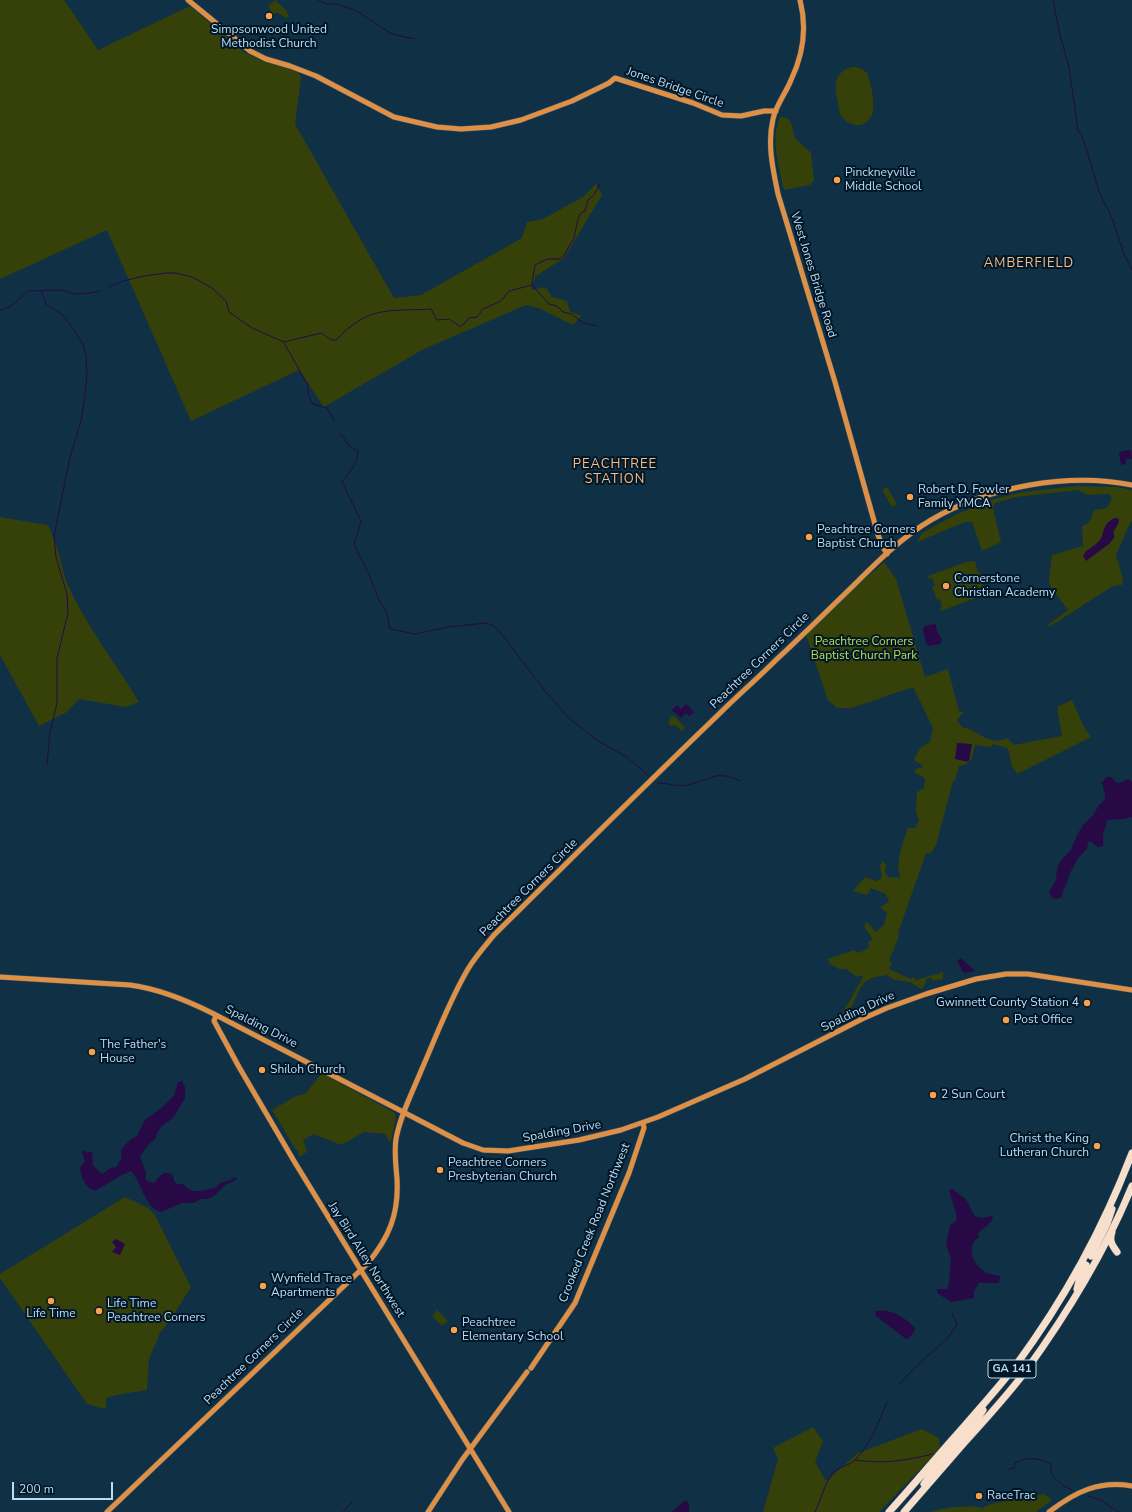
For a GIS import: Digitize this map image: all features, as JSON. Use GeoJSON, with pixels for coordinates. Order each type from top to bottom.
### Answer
{"type":"FeatureCollection","features":[{"type":"Feature","properties":{"kind":"highway","name":"GA 141"},"geometry":{"type":"LineString","coordinates":[[889,1512],[986,1402],[1016,1364],[1058,1304],[1080,1266],[1098,1230],[1115,1195],[1132,1153]]}},
{"type":"Feature","properties":{"kind":"highway","name":"GA 141"},"geometry":{"type":"LineString","coordinates":[[904,1512],[993,1411],[1050,1336],[1084,1282],[1130,1195],[1132,1186]]}},
{"type":"Feature","properties":{"kind":"highway"},"geometry":{"type":"LineString","coordinates":[[1076,1293],[1080,1277],[1111,1214],[1115,1195]]}},
{"type":"Feature","properties":{"kind":"highway"},"geometry":{"type":"LineString","coordinates":[[1115,1223],[1111,1240],[1112,1245],[1117,1252]]}},
{"type":"Feature","properties":{"kind":"highway"},"geometry":{"type":"LineString","coordinates":[[1087,1238],[1098,1230]]}},
{"type":"Feature","properties":{"kind":"highway"},"geometry":{"type":"LineString","coordinates":[[1097,1258],[1102,1254],[1107,1254]]}},
{"type":"Feature","properties":{"kind":"highway"},"geometry":{"type":"LineString","coordinates":[[919,1495],[922,1487],[933,1471],[975,1423],[983,1411],[986,1402]]}},
{"type":"Feature","properties":{"kind":"street","name":"Jones Bridge Circle"},"geometry":{"type":"LineString","coordinates":[[188,0],[250,51],[266,59],[316,76],[394,117],[437,127],[491,127],[521,120],[572,101],[616,78],[693,102],[722,115],[741,116],[764,111],[776,111]]}},
{"type":"Feature","properties":{"kind":"street","name":"West Jones Bridge Road"},"geometry":{"type":"LineString","coordinates":[[800,0],[804,26],[798,62],[776,111],[771,134],[771,152],[774,175],[778,194],[835,382],[878,535],[887,554]]}},
{"type":"Feature","properties":{"kind":"street","name":"Peachtree Corners Circle"},"geometry":{"type":"LineString","coordinates":[[107,1512],[374,1255],[387,1235],[394,1215],[398,1191],[395,1151],[396,1139],[404,1112],[457,990],[469,968],[494,935],[717,716],[887,554],[929,521],[962,505],[997,492],[1013,488],[1060,482],[1091,481],[1132,485]]}},
{"type":"Feature","properties":{"kind":"street","name":"Spalding Drive"},"geometry":{"type":"LineString","coordinates":[[0,978],[123,985],[149,988],[178,996],[404,1112],[463,1144],[474,1148],[493,1151],[521,1150],[579,1140],[643,1123],[744,1079],[880,1011],[960,983],[992,976],[1022,974],[1132,990]]}},
{"type":"Feature","properties":{"kind":"street","name":"Jay Bird Alley Northwest"},"geometry":{"type":"LineString","coordinates":[[216,1015],[214,1021],[294,1161],[509,1512]]}},
{"type":"Feature","properties":{"kind":"street","name":"Crooked Creek Road Northwest"},"geometry":{"type":"LineString","coordinates":[[428,1512],[450,1476],[529,1370],[575,1303],[629,1173],[644,1128],[643,1123]]}},
{"type":"Feature","properties":{"kind":"street"},"geometry":{"type":"LineString","coordinates":[[1049,1512],[1071,1498],[1096,1486],[1115,1484],[1132,1486]]}},
{"type":"Feature","properties":{"kind":"green space"},"geometry":{"type":"Polygon","coordinates":[[[0,0],[64,0],[98,50],[190,6],[245,53],[265,62],[298,71],[301,78],[295,124],[394,298],[421,295],[522,238],[527,222],[543,219],[583,197],[596,184],[602,195],[564,258],[536,276],[531,289],[536,290],[541,287],[547,289],[552,297],[567,301],[570,311],[581,316],[573,325],[539,308],[526,305],[422,350],[324,407],[299,370],[191,421],[107,230],[0,279],[0,0]]]}},
{"type":"Feature","properties":{"kind":"green space"},"geometry":{"type":"Polygon","coordinates":[[[275,0],[286,10],[289,17],[286,18],[277,12],[273,15],[268,6],[275,0]]]}},
{"type":"Feature","properties":{"kind":"green space"},"geometry":{"type":"Polygon","coordinates":[[[852,67],[859,68],[866,72],[870,80],[873,112],[869,120],[861,125],[851,124],[843,118],[840,114],[836,92],[837,79],[840,74],[844,70],[852,67]]]}},
{"type":"Feature","properties":{"kind":"green space"},"geometry":{"type":"Polygon","coordinates":[[[780,117],[788,119],[791,122],[796,139],[811,153],[814,180],[810,185],[784,190],[776,154],[776,135],[780,117]]]}},
{"type":"Feature","properties":{"kind":"green space"},"geometry":{"type":"Polygon","coordinates":[[[1076,486],[1117,487],[1132,490],[1132,521],[1116,555],[1123,579],[1122,585],[1113,586],[1049,627],[1048,625],[1068,610],[1050,586],[1049,580],[1052,555],[1083,546],[1082,526],[1089,523],[1094,510],[1107,508],[1112,498],[1109,494],[1088,495],[1078,490],[1016,497],[995,503],[993,508],[1001,542],[982,551],[972,522],[965,522],[917,542],[922,533],[955,515],[994,499],[1023,492],[1076,486]]]}},
{"type":"Feature","properties":{"kind":"green space"},"geometry":{"type":"Polygon","coordinates":[[[887,487],[897,504],[892,507],[882,490],[887,487]]]}},
{"type":"Feature","properties":{"kind":"green space"},"geometry":{"type":"Polygon","coordinates":[[[0,517],[48,525],[58,550],[66,580],[75,599],[92,629],[139,702],[126,707],[79,699],[67,712],[39,726],[0,655],[0,517]]]}},
{"type":"Feature","properties":{"kind":"green space"},"geometry":{"type":"Polygon","coordinates":[[[975,561],[977,570],[982,576],[981,581],[985,593],[989,596],[981,596],[941,611],[940,608],[942,607],[940,599],[937,600],[932,587],[935,585],[932,578],[929,579],[928,576],[966,562],[975,561]]]}},
{"type":"Feature","properties":{"kind":"green space","name":"Peachtree Corners Baptist Church Park"},"geometry":{"type":"Polygon","coordinates":[[[884,562],[896,579],[925,677],[948,669],[959,711],[964,712],[957,720],[962,727],[989,739],[1001,740],[1007,738],[1014,745],[1062,736],[1057,707],[1072,700],[1084,727],[1091,737],[1017,774],[1011,764],[1010,755],[1007,748],[993,744],[991,747],[975,745],[971,759],[967,764],[959,766],[955,781],[953,781],[936,845],[931,853],[926,853],[898,933],[899,936],[889,961],[892,962],[889,969],[911,979],[913,977],[916,980],[943,972],[943,979],[932,981],[932,978],[926,979],[925,985],[921,989],[910,982],[896,980],[888,975],[872,978],[866,981],[857,995],[850,1010],[853,1017],[845,1019],[843,1017],[834,1021],[833,1018],[842,1014],[863,977],[861,975],[857,977],[846,969],[839,969],[830,964],[828,959],[854,950],[858,953],[869,948],[868,942],[873,939],[864,927],[867,922],[876,932],[884,925],[887,913],[880,907],[889,902],[886,894],[871,888],[867,895],[853,891],[865,877],[876,881],[882,878],[880,866],[883,861],[886,865],[885,872],[889,878],[901,878],[898,866],[900,853],[908,828],[915,828],[919,821],[916,812],[917,792],[924,788],[925,778],[914,772],[917,768],[924,767],[914,760],[920,748],[930,742],[933,728],[913,687],[852,708],[837,708],[828,700],[805,632],[884,562]]]}},
{"type":"Feature","properties":{"kind":"green space"},"geometry":{"type":"Polygon","coordinates":[[[674,716],[685,727],[682,731],[675,725],[671,726],[668,723],[670,717],[674,716]]]}},
{"type":"Feature","properties":{"kind":"green space"},"geometry":{"type":"Polygon","coordinates":[[[322,1073],[395,1113],[396,1118],[391,1141],[389,1141],[385,1134],[364,1132],[341,1145],[314,1134],[303,1140],[307,1152],[299,1157],[298,1150],[296,1150],[272,1110],[296,1096],[305,1094],[322,1073]]]}},
{"type":"Feature","properties":{"kind":"green space","name":"Life Time Peachtree Corners"},"geometry":{"type":"Polygon","coordinates":[[[125,1197],[148,1208],[155,1215],[191,1287],[169,1322],[160,1333],[149,1359],[147,1390],[106,1398],[106,1409],[87,1404],[0,1278],[0,1274],[125,1197]]]}},
{"type":"Feature","properties":{"kind":"green space"},"geometry":{"type":"Polygon","coordinates":[[[437,1310],[448,1321],[442,1326],[432,1316],[437,1310]]]}},
{"type":"Feature","properties":{"kind":"green space"},"geometry":{"type":"Polygon","coordinates":[[[813,1427],[823,1441],[815,1462],[826,1481],[858,1453],[922,1429],[939,1438],[940,1449],[879,1512],[763,1512],[778,1459],[773,1448],[813,1427]]]}},
{"type":"Feature","properties":{"kind":"green space"},"geometry":{"type":"Polygon","coordinates":[[[1044,1494],[1052,1500],[1036,1512],[930,1512],[956,1507],[970,1506],[982,1508],[994,1503],[1002,1502],[1007,1498],[1025,1498],[1044,1494]]]}},
{"type":"Feature","properties":{"kind":"shaded area"},"geometry":{"type":"Polygon","coordinates":[[[1131,450],[1132,459],[1126,459],[1126,464],[1121,465],[1119,452],[1131,450]]]}},
{"type":"Feature","properties":{"kind":"shaded area"},"geometry":{"type":"Polygon","coordinates":[[[1115,518],[1118,518],[1119,522],[1114,531],[1114,538],[1109,544],[1086,561],[1083,556],[1084,554],[1099,541],[1107,523],[1115,518]]]}},
{"type":"Feature","properties":{"kind":"shaded area"},"geometry":{"type":"Polygon","coordinates":[[[936,625],[937,632],[942,641],[940,644],[929,646],[926,644],[923,629],[925,626],[936,625]]]}},
{"type":"Feature","properties":{"kind":"shaded area"},"geometry":{"type":"Polygon","coordinates":[[[686,704],[694,712],[690,716],[686,713],[681,718],[672,710],[677,705],[681,709],[686,704]]]}},
{"type":"Feature","properties":{"kind":"shaded area"},"geometry":{"type":"Polygon","coordinates":[[[957,743],[972,744],[969,762],[955,759],[957,743]]]}},
{"type":"Feature","properties":{"kind":"shaded area"},"geometry":{"type":"Polygon","coordinates":[[[1107,777],[1112,777],[1114,781],[1119,783],[1128,779],[1132,782],[1132,817],[1107,820],[1103,834],[1103,846],[1098,847],[1090,841],[1088,842],[1087,849],[1078,858],[1069,875],[1062,897],[1057,899],[1052,898],[1049,892],[1056,880],[1057,869],[1061,860],[1071,850],[1078,833],[1084,824],[1094,814],[1099,805],[1105,800],[1103,785],[1101,783],[1107,777]]]}},
{"type":"Feature","properties":{"kind":"shaded area"},"geometry":{"type":"Polygon","coordinates":[[[961,958],[975,971],[966,973],[963,972],[957,961],[961,958]]]}},
{"type":"Feature","properties":{"kind":"shaded area"},"geometry":{"type":"Polygon","coordinates":[[[182,1081],[185,1087],[185,1098],[173,1118],[162,1126],[157,1133],[156,1138],[148,1145],[140,1157],[146,1173],[145,1178],[147,1181],[154,1183],[162,1174],[167,1173],[173,1175],[174,1181],[177,1184],[183,1184],[187,1188],[194,1191],[215,1188],[220,1183],[231,1180],[234,1177],[238,1179],[225,1185],[214,1196],[207,1199],[201,1199],[194,1203],[182,1203],[161,1212],[155,1209],[147,1200],[131,1171],[95,1191],[86,1185],[80,1167],[85,1161],[82,1152],[84,1150],[87,1153],[92,1151],[93,1165],[102,1174],[112,1167],[116,1168],[121,1159],[121,1150],[124,1146],[131,1139],[137,1136],[145,1120],[174,1096],[178,1082],[182,1081]]]}},
{"type":"Feature","properties":{"kind":"shaded area"},"geometry":{"type":"Polygon","coordinates":[[[953,1189],[967,1201],[975,1216],[981,1218],[992,1216],[992,1221],[981,1230],[978,1234],[979,1237],[973,1243],[972,1255],[976,1263],[985,1273],[1000,1276],[999,1283],[979,1283],[974,1291],[974,1298],[951,1302],[937,1293],[937,1289],[947,1289],[949,1284],[951,1258],[946,1245],[950,1225],[955,1222],[957,1217],[949,1190],[953,1189]]]}},
{"type":"Feature","properties":{"kind":"shaded area"},"geometry":{"type":"Polygon","coordinates":[[[116,1239],[125,1244],[120,1255],[112,1252],[116,1247],[112,1242],[116,1239]]]}},
{"type":"Feature","properties":{"kind":"shaded area"},"geometry":{"type":"Polygon","coordinates":[[[881,1310],[897,1314],[915,1328],[914,1332],[909,1338],[906,1339],[876,1316],[875,1311],[881,1310]]]}},
{"type":"Feature","properties":{"kind":"shaded area"},"geometry":{"type":"Polygon","coordinates":[[[684,1501],[687,1501],[689,1504],[689,1512],[672,1512],[684,1501]]]}},
{"type":"Feature","properties":{"kind":"waterway"},"geometry":{"type":"LineString","coordinates":[[318,0],[327,4],[336,4],[355,10],[392,34],[414,39]]}},
{"type":"Feature","properties":{"kind":"waterway"},"geometry":{"type":"LineString","coordinates":[[1053,0],[1060,35],[1069,67],[1078,131],[1082,136],[1086,147],[1099,192],[1112,218],[1124,254],[1132,270]]}},
{"type":"Feature","properties":{"kind":"waterway"},"geometry":{"type":"LineString","coordinates":[[532,284],[535,265],[547,259],[560,259],[563,257],[574,238],[578,219],[581,213],[585,211],[588,200],[594,195],[600,184]]}},
{"type":"Feature","properties":{"kind":"waterway"},"geometry":{"type":"LineString","coordinates":[[109,287],[123,281],[166,273],[175,273],[192,277],[212,288],[226,301],[229,312],[252,328],[284,342],[321,333],[331,340],[336,340],[360,320],[377,313],[394,310],[431,309],[437,320],[449,319],[461,327],[469,318],[477,317],[483,309],[501,301],[509,291],[532,285]]}},
{"type":"Feature","properties":{"kind":"waterway"},"geometry":{"type":"LineString","coordinates":[[532,285],[549,304],[557,306],[563,312],[572,314],[587,324],[597,326]]}},
{"type":"Feature","properties":{"kind":"waterway"},"geometry":{"type":"LineString","coordinates":[[0,310],[12,305],[28,291],[63,290],[74,294],[99,291]]}},
{"type":"Feature","properties":{"kind":"waterway"},"geometry":{"type":"LineString","coordinates":[[41,291],[46,304],[62,314],[83,344],[86,356],[87,375],[81,421],[70,457],[54,536],[56,557],[67,594],[68,613],[57,658],[57,703],[50,732],[47,764]]}},
{"type":"Feature","properties":{"kind":"waterway"},"geometry":{"type":"LineString","coordinates":[[284,343],[308,385],[308,394],[313,404],[327,408],[335,422]]}},
{"type":"Feature","properties":{"kind":"waterway"},"geometry":{"type":"LineString","coordinates":[[341,434],[349,446],[358,451],[355,464],[342,482],[361,521],[354,545],[368,572],[379,600],[387,613],[390,629],[415,634],[448,627],[486,623],[492,625],[501,633],[545,691],[570,719],[598,741],[627,757],[648,775]]}},
{"type":"Feature","properties":{"kind":"waterway"},"geometry":{"type":"LineString","coordinates":[[658,783],[683,785],[719,776],[725,776],[741,781]]}},
{"type":"Feature","properties":{"kind":"waterway"},"geometry":{"type":"LineString","coordinates":[[900,1384],[912,1370],[948,1338],[957,1324],[952,1313]]}},
{"type":"Feature","properties":{"kind":"waterway"},"geometry":{"type":"LineString","coordinates":[[815,1512],[825,1487],[833,1473],[854,1461],[865,1448],[874,1433],[887,1402]]}},
{"type":"Feature","properties":{"kind":"waterway"},"geometry":{"type":"LineString","coordinates":[[855,1460],[876,1462],[894,1461],[933,1454]]}},
{"type":"Feature","properties":{"kind":"waterway"},"geometry":{"type":"LineString","coordinates":[[1009,1469],[1014,1468],[1015,1463],[1024,1459],[1042,1460],[1051,1464],[1051,1474],[1062,1485],[1072,1490]]}},
{"type":"Feature","properties":{"kind":"waterway"},"geometry":{"type":"LineString","coordinates":[[1088,1496],[1102,1501],[1119,1512]]}},
{"type":"Feature","properties":{"kind":"waterway"},"geometry":{"type":"LineString","coordinates":[[343,1512],[352,1502]]}},
{"type":"Feature","properties":{"kind":"place","name":"Simpsonwood United Methodist Church"},"geometry":{"type":"Point","coordinates":[269,16]}},
{"type":"Feature","properties":{"kind":"place","name":"Pinckneyville Middle School"},"geometry":{"type":"Point","coordinates":[837,180]}},
{"type":"Feature","properties":{"kind":"place","name":"Robert D. Fowler Family YMCA"},"geometry":{"type":"Point","coordinates":[910,497]}},
{"type":"Feature","properties":{"kind":"place","name":"Peachtree Corners Baptist Church"},"geometry":{"type":"Point","coordinates":[809,537]}},
{"type":"Feature","properties":{"kind":"place","name":"Cornerstone Christian Academy"},"geometry":{"type":"Point","coordinates":[946,586]}},
{"type":"Feature","properties":{"kind":"place","name":"Gwinnett County Station 4"},"geometry":{"type":"Point","coordinates":[1087,1003]}},
{"type":"Feature","properties":{"kind":"place","name":"Post Office"},"geometry":{"type":"Point","coordinates":[1006,1020]}},
{"type":"Feature","properties":{"kind":"place","name":"The Father's House"},"geometry":{"type":"Point","coordinates":[92,1052]}},
{"type":"Feature","properties":{"kind":"place","name":"Shiloh Church"},"geometry":{"type":"Point","coordinates":[262,1070]}},
{"type":"Feature","properties":{"kind":"place","name":"2 Sun Court"},"geometry":{"type":"Point","coordinates":[933,1095]}},
{"type":"Feature","properties":{"kind":"place","name":"Christ the King Lutheran Church"},"geometry":{"type":"Point","coordinates":[1097,1146]}},
{"type":"Feature","properties":{"kind":"place","name":"Peachtree Corners Presbyterian Church"},"geometry":{"type":"Point","coordinates":[440,1170]}},
{"type":"Feature","properties":{"kind":"place","name":"Wynfield Trace Apartments"},"geometry":{"type":"Point","coordinates":[263,1286]}},
{"type":"Feature","properties":{"kind":"place","name":"Life Time"},"geometry":{"type":"Point","coordinates":[51,1301]}},
{"type":"Feature","properties":{"kind":"place","name":"Life Time Peachtree Corners"},"geometry":{"type":"Point","coordinates":[99,1311]}},
{"type":"Feature","properties":{"kind":"place","name":"Peachtree Elementary School"},"geometry":{"type":"Point","coordinates":[454,1330]}},
{"type":"Feature","properties":{"kind":"place","name":"RaceTrac"},"geometry":{"type":"Point","coordinates":[979,1496]}},
{"type":"Feature","properties":{"kind":"district","name":"AMBERFIELD"},"geometry":{"type":"Point","coordinates":[1029,264]}},
{"type":"Feature","properties":{"kind":"district","name":"PEACHTREE STATION"},"geometry":{"type":"Point","coordinates":[615,472]}}]}
